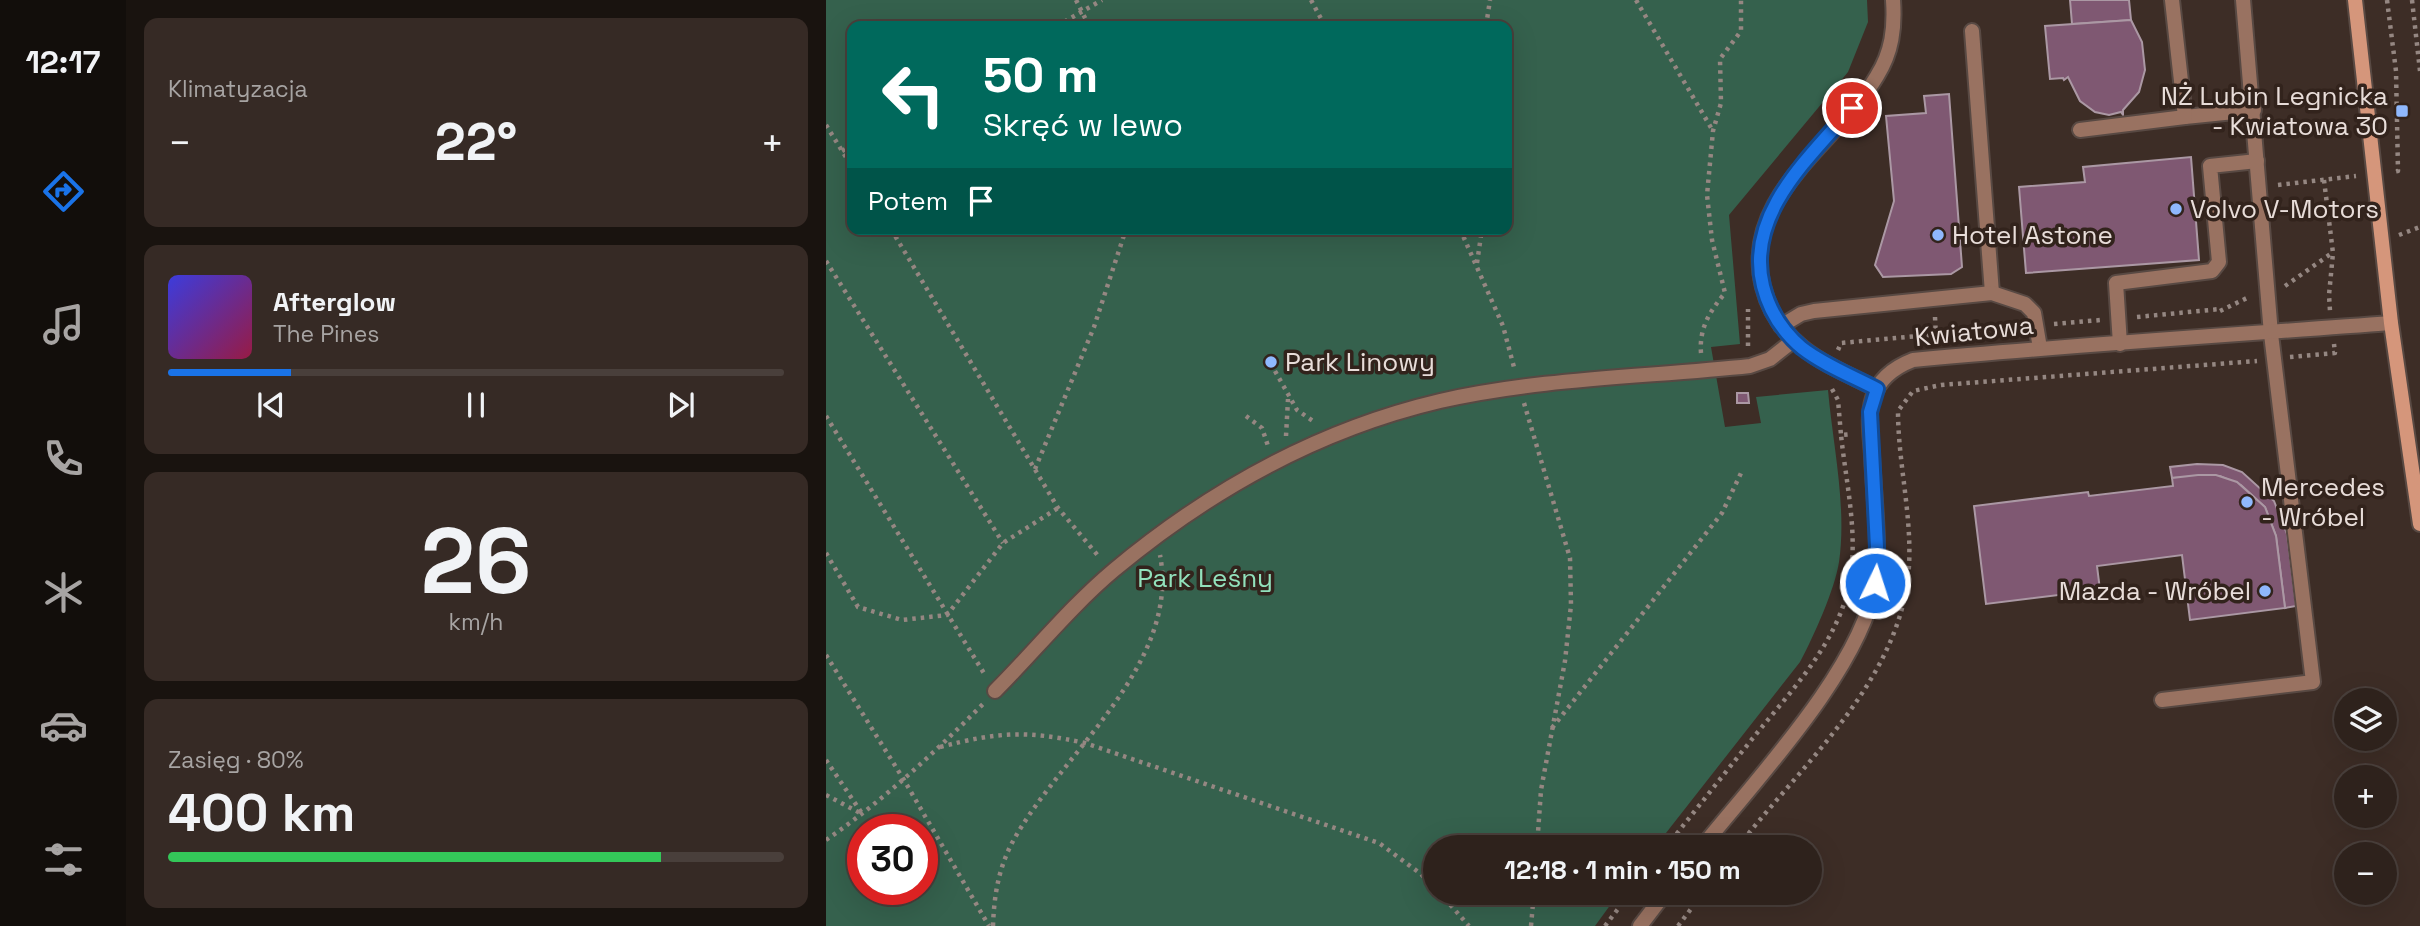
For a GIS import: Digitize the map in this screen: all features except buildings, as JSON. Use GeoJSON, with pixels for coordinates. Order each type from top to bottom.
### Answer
{"type":"FeatureCollection","features":[{"type":"Feature","properties":{"kind":"main road"},"geometry":{"type":"LineString","coordinates":[[2356,0],[2392,323],[2420,524]]}},
{"type":"Feature","properties":{"kind":"street"},"geometry":{"type":"LineString","coordinates":[[1711,835],[1824,692],[1850,652],[1868,613],[1877,547],[1870,412],[1877,389],[1813,356],[1781,326],[1767,300],[1759,259],[1765,226],[1784,190],[1876,79],[1893,37],[1893,0]]}},
{"type":"Feature","properties":{"kind":"street"},"geometry":{"type":"LineString","coordinates":[[2172,0],[2185,117]]}},
{"type":"Feature","properties":{"kind":"street"},"geometry":{"type":"LineString","coordinates":[[2162,700],[2313,682],[2271,334],[2244,0]]}},
{"type":"Feature","properties":{"kind":"street"},"geometry":{"type":"LineString","coordinates":[[1972,31],[1992,293]]}},
{"type":"Feature","properties":{"kind":"street"},"geometry":{"type":"LineString","coordinates":[[2080,130],[2254,110]]}},
{"type":"Feature","properties":{"kind":"street"},"geometry":{"type":"LineString","coordinates":[[2120,344],[2116,283],[2213,271],[2219,262],[2210,166],[2257,161]]}},
{"type":"Feature","properties":{"kind":"street"},"geometry":{"type":"LineString","coordinates":[[1781,326],[1801,314],[1814,311],[1992,293],[2025,304],[2034,313],[2040,348]]}},
{"type":"Feature","properties":{"kind":"street","name":"Kwiatowa"},"geometry":{"type":"LineString","coordinates":[[1877,389],[1896,366],[1913,359],[2392,323]]}},
{"type":"Feature","properties":{"kind":"street"},"geometry":{"type":"LineString","coordinates":[[996,691],[1112,572],[1217,494],[1281,457],[1339,433],[1440,401],[1519,387],[1702,371],[1760,363],[1794,340]]}},
{"type":"Feature","properties":{"kind":"street"},"geometry":{"type":"LineString","coordinates":[[1640,926],[1656,905]]}},
{"type":"Feature","properties":{"kind":"path"},"geometry":{"type":"LineString","coordinates":[[1076,0],[1086,21]]}},
{"type":"Feature","properties":{"kind":"path"},"geometry":{"type":"LineString","coordinates":[[1066,21],[1102,0]]}},
{"type":"Feature","properties":{"kind":"path"},"geometry":{"type":"LineString","coordinates":[[1311,0],[1322,21]]}},
{"type":"Feature","properties":{"kind":"path"},"geometry":{"type":"LineString","coordinates":[[1487,21],[1490,0]]}},
{"type":"Feature","properties":{"kind":"path"},"geometry":{"type":"LineString","coordinates":[[1636,0],[1713,131]]}},
{"type":"Feature","properties":{"kind":"path"},"geometry":{"type":"LineString","coordinates":[[1702,371],[1700,338],[1709,312],[1725,293],[1712,240],[1707,195],[1713,131],[1720,103],[1720,59],[1741,31],[1741,0]]}},
{"type":"Feature","properties":{"kind":"path"},"geometry":{"type":"LineString","coordinates":[[2412,0],[2420,71]]}},
{"type":"Feature","properties":{"kind":"path"},"geometry":{"type":"LineString","coordinates":[[826,125],[847,159]]}},
{"type":"Feature","properties":{"kind":"path"},"geometry":{"type":"LineString","coordinates":[[842,151],[847,148]]}},
{"type":"Feature","properties":{"kind":"path"},"geometry":{"type":"LineString","coordinates":[[2280,358],[2335,353],[2329,295],[2333,253],[2325,180]]}},
{"type":"Feature","properties":{"kind":"path"},"geometry":{"type":"LineString","coordinates":[[895,235],[984,379],[1058,508],[1112,572]]}},
{"type":"Feature","properties":{"kind":"path"},"geometry":{"type":"LineString","coordinates":[[1035,469],[1094,327],[1123,235]]}},
{"type":"Feature","properties":{"kind":"path"},"geometry":{"type":"LineString","coordinates":[[1463,235],[1503,326],[1570,558],[1568,633],[1549,732],[1538,835]]}},
{"type":"Feature","properties":{"kind":"path"},"geometry":{"type":"LineString","coordinates":[[1477,264],[1481,235]]}},
{"type":"Feature","properties":{"kind":"path"},"geometry":{"type":"LineString","coordinates":[[826,261],[1003,543]]}},
{"type":"Feature","properties":{"kind":"path"},"geometry":{"type":"LineString","coordinates":[[1746,298],[1755,320]]}},
{"type":"Feature","properties":{"kind":"path"},"geometry":{"type":"LineString","coordinates":[[1748,835],[1844,717],[1884,657],[1905,596],[1908,531],[1898,411],[1913,390],[1941,385],[2266,360]]}},
{"type":"Feature","properties":{"kind":"path"},"geometry":{"type":"LineString","coordinates":[[1275,371],[1288,396],[1307,419],[1339,433]]}},
{"type":"Feature","properties":{"kind":"path"},"geometry":{"type":"LineString","coordinates":[[1677,835],[1801,678],[1829,637],[1842,608],[1849,584],[1853,548],[1839,400],[1826,385]]}},
{"type":"Feature","properties":{"kind":"path"},"geometry":{"type":"LineString","coordinates":[[1281,457],[1288,425],[1288,396]]}},
{"type":"Feature","properties":{"kind":"path"},"geometry":{"type":"LineString","coordinates":[[826,416],[996,691],[904,780],[864,814]]}},
{"type":"Feature","properties":{"kind":"path"},"geometry":{"type":"LineString","coordinates":[[1247,416],[1266,436],[1269,449],[1267,464]]}},
{"type":"Feature","properties":{"kind":"path"},"geometry":{"type":"LineString","coordinates":[[1841,435],[1898,428]]}},
{"type":"Feature","properties":{"kind":"path"},"geometry":{"type":"LineString","coordinates":[[1549,732],[1722,513],[1742,471]]}},
{"type":"Feature","properties":{"kind":"path"},"geometry":{"type":"LineString","coordinates":[[826,553],[858,607],[902,620],[947,615],[1003,543],[1058,508]]}},
{"type":"Feature","properties":{"kind":"path"},"geometry":{"type":"LineString","coordinates":[[991,926],[995,887],[1012,844],[1043,796],[1122,692],[1147,648],[1160,610],[1164,573],[1157,536]]}},
{"type":"Feature","properties":{"kind":"path"},"geometry":{"type":"LineString","coordinates":[[826,654],[991,926]]}},
{"type":"Feature","properties":{"kind":"path"},"geometry":{"type":"LineString","coordinates":[[939,747],[1004,733],[1038,733],[1085,743],[1379,843],[1423,875]]}},
{"type":"Feature","properties":{"kind":"path"},"geometry":{"type":"LineString","coordinates":[[826,760],[862,814]]}},
{"type":"Feature","properties":{"kind":"path"},"geometry":{"type":"LineString","coordinates":[[826,795],[861,814]]}},
{"type":"Feature","properties":{"kind":"path"},"geometry":{"type":"LineString","coordinates":[[826,841],[847,826]]}},
{"type":"Feature","properties":{"kind":"path"},"geometry":{"type":"LineString","coordinates":[[1450,905],[1469,926]]}},
{"type":"Feature","properties":{"kind":"path"},"geometry":{"type":"LineString","coordinates":[[1531,926],[1533,905]]}},
{"type":"Feature","properties":{"kind":"path"},"geometry":{"type":"LineString","coordinates":[[1605,926],[1620,905]]}},
{"type":"Feature","properties":{"kind":"path"},"geometry":{"type":"LineString","coordinates":[[1678,926],[1694,905]]}},
{"type":"Feature","properties":{"kind":"green space","name":"Park Leśny"},"geometry":{"type":"Polygon","coordinates":[[[826,0],[1867,0],[1868,22],[1848,72],[1729,215],[1740,344],[1711,347],[1725,427],[1761,423],[1756,397],[1828,390],[1840,498],[1839,562],[1823,613],[1800,662],[1664,835],[1423,835],[1423,905],[1610,905],[1595,926],[826,926],[826,0]]]}},
{"type":"Feature","properties":{"kind":"place","name":"NŻ Lubin Legnicka - Kwiatowa 30"},"geometry":{"type":"Point","coordinates":[2402,111]}},
{"type":"Feature","properties":{"kind":"place","name":"Volvo V-Motors"},"geometry":{"type":"Point","coordinates":[2176,209]}},
{"type":"Feature","properties":{"kind":"place","name":"Hotel Astone"},"geometry":{"type":"Point","coordinates":[1938,235]}},
{"type":"Feature","properties":{"kind":"place","name":"Park Linowy"},"geometry":{"type":"Point","coordinates":[1271,362]}},
{"type":"Feature","properties":{"kind":"place","name":"Mercedes - Wróbel"},"geometry":{"type":"Point","coordinates":[2247,502]}},
{"type":"Feature","properties":{"kind":"place","name":"Mazda - Wróbel"},"geometry":{"type":"Point","coordinates":[2265,591]}},
{"type":"Feature","properties":{"kind":"route"},"geometry":{"type":"LineString","coordinates":[[1852,108],[1777,200],[1768,216],[1759,259],[1767,300],[1788,334],[1813,356],[1877,389],[1870,412],[1877,547],[1875,583]]}}]}
